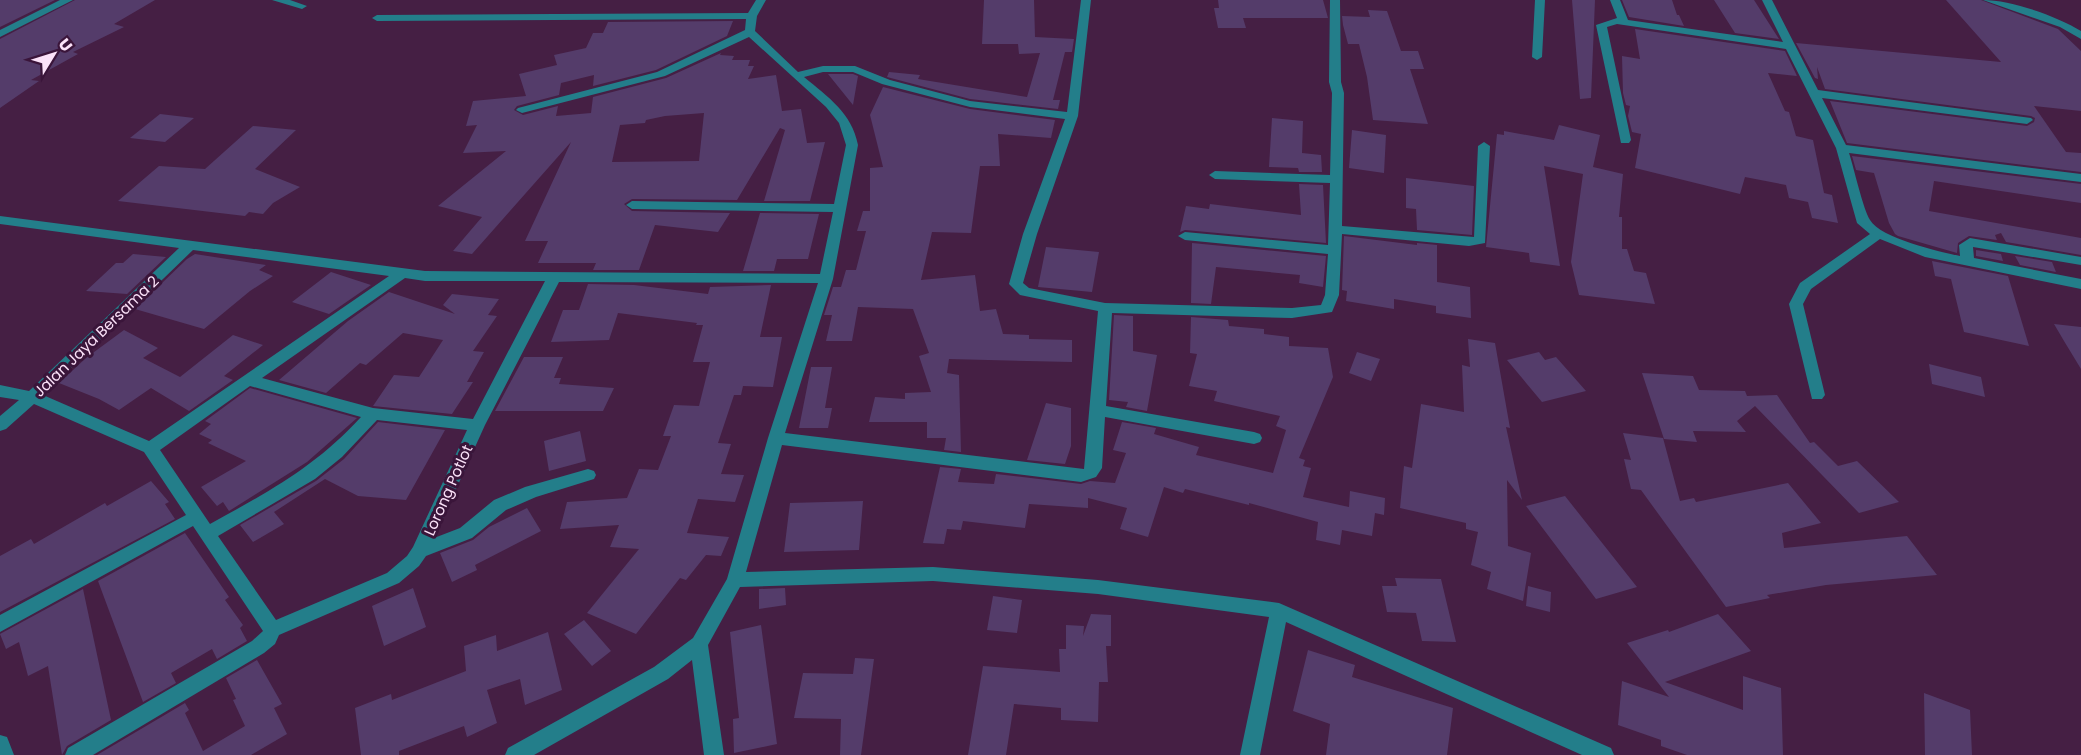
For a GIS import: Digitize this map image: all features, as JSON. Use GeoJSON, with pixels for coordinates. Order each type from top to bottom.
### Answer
{"type":"FeatureCollection","features":[{"type":"Feature","properties":{"kind":"street"},"geometry":{"type":"LineString","coordinates":[[0,33],[68,0]]}},
{"type":"Feature","properties":{"kind":"street"},"geometry":{"type":"LineString","coordinates":[[277,0],[302,6]]}},
{"type":"Feature","properties":{"kind":"street"},"geometry":{"type":"LineString","coordinates":[[750,32],[752,15],[761,0]]}},
{"type":"Feature","properties":{"kind":"street"},"geometry":{"type":"LineString","coordinates":[[1086,0],[1072,117],[1030,234],[1016,284],[1025,291],[1105,308],[1292,313],[1328,309],[1332,295],[1338,93],[1335,82],[1335,0]]}},
{"type":"Feature","properties":{"kind":"street"},"geometry":{"type":"LineString","coordinates":[[1537,57],[1540,0]]}},
{"type":"Feature","properties":{"kind":"street"},"geometry":{"type":"LineString","coordinates":[[1614,0],[1623,20],[1620,22]]}},
{"type":"Feature","properties":{"kind":"street"},"geometry":{"type":"LineString","coordinates":[[1767,0],[1842,148],[1864,223],[1879,234],[1925,253],[2081,284]]}},
{"type":"Feature","properties":{"kind":"street"},"geometry":{"type":"LineString","coordinates":[[1988,0],[2079,32]]}},
{"type":"Feature","properties":{"kind":"street"},"geometry":{"type":"LineString","coordinates":[[377,18],[709,18],[752,15]]}},
{"type":"Feature","properties":{"kind":"street"},"geometry":{"type":"LineString","coordinates":[[1625,140],[1601,25],[1620,22],[1790,46]]}},
{"type":"Feature","properties":{"kind":"street"},"geometry":{"type":"LineString","coordinates":[[515,755],[661,673],[699,644],[735,580],[776,438],[826,279],[852,145],[851,133],[833,106],[796,76],[750,32]]}},
{"type":"Feature","properties":{"kind":"street"},"geometry":{"type":"LineString","coordinates":[[522,110],[661,74],[750,32]]}},
{"type":"Feature","properties":{"kind":"street"},"geometry":{"type":"LineString","coordinates":[[796,76],[823,69],[855,69],[886,82],[970,105],[1072,117]]}},
{"type":"Feature","properties":{"kind":"street"},"geometry":{"type":"LineString","coordinates":[[1813,93],[2027,120]]}},
{"type":"Feature","properties":{"kind":"street"},"geometry":{"type":"LineString","coordinates":[[1335,229],[1469,242],[1480,240],[1484,146]]}},
{"type":"Feature","properties":{"kind":"street"},"geometry":{"type":"LineString","coordinates":[[1842,148],[2081,178]]}},
{"type":"Feature","properties":{"kind":"street"},"geometry":{"type":"LineString","coordinates":[[1215,175],[1336,179]]}},
{"type":"Feature","properties":{"kind":"street"},"geometry":{"type":"LineString","coordinates":[[632,206],[840,208]]}},
{"type":"Feature","properties":{"kind":"street"},"geometry":{"type":"LineString","coordinates":[[0,219],[425,276],[826,279]]}},
{"type":"Feature","properties":{"kind":"street"},"geometry":{"type":"LineString","coordinates":[[1817,395],[1796,304],[1805,286],[1879,234]]}},
{"type":"Feature","properties":{"kind":"street"},"geometry":{"type":"LineString","coordinates":[[1185,236],[1335,250]]}},
{"type":"Feature","properties":{"kind":"street"},"geometry":{"type":"LineString","coordinates":[[1968,263],[1966,245],[1970,242],[2081,261]]}},
{"type":"Feature","properties":{"kind":"street","name":"Jalan Jaya Bersama 2"},"geometry":{"type":"LineString","coordinates":[[0,425],[190,245]]}},
{"type":"Feature","properties":{"kind":"street"},"geometry":{"type":"LineString","coordinates":[[150,448],[403,273]]}},
{"type":"Feature","properties":{"kind":"street","name":"Lorong Potlot"},"geometry":{"type":"LineString","coordinates":[[272,630],[393,578],[413,561],[420,551],[477,425],[554,277]]}},
{"type":"Feature","properties":{"kind":"street"},"geometry":{"type":"LineString","coordinates":[[776,438],[1081,476],[1090,473],[1094,468],[1105,308]]}},
{"type":"Feature","properties":{"kind":"street"},"geometry":{"type":"LineString","coordinates":[[248,381],[372,414],[477,425]]}},
{"type":"Feature","properties":{"kind":"street"},"geometry":{"type":"LineString","coordinates":[[0,391],[32,397],[150,448],[272,630],[269,638],[258,647],[75,755]]}},
{"type":"Feature","properties":{"kind":"street"},"geometry":{"type":"LineString","coordinates":[[1097,410],[1254,438]]}},
{"type":"Feature","properties":{"kind":"street"},"geometry":{"type":"LineString","coordinates":[[207,534],[323,464],[372,414]]}},
{"type":"Feature","properties":{"kind":"street"},"geometry":{"type":"LineString","coordinates":[[420,551],[466,533],[500,505],[531,492],[588,475]]}},
{"type":"Feature","properties":{"kind":"street"},"geometry":{"type":"LineString","coordinates":[[0,624],[196,517]]}},
{"type":"Feature","properties":{"kind":"street"},"geometry":{"type":"LineString","coordinates":[[735,580],[933,574],[1098,587],[1279,611],[1604,755]]}},
{"type":"Feature","properties":{"kind":"street"},"geometry":{"type":"LineString","coordinates":[[1250,755],[1279,611]]}},
{"type":"Feature","properties":{"kind":"street"},"geometry":{"type":"LineString","coordinates":[[699,644],[714,755]]}},
{"type":"Feature","properties":{"kind":"street"},"geometry":{"type":"LineString","coordinates":[[0,744],[4,755]]}},
{"type":"Feature","properties":{"kind":"building"},"geometry":{"type":"Polygon","coordinates":[[[0,0],[55,0],[0,27],[0,0]]]}},
{"type":"Feature","properties":{"kind":"building"},"geometry":{"type":"Polygon","coordinates":[[[75,0],[155,0],[114,24],[124,27],[73,52],[78,54],[31,80],[39,81],[0,108],[0,39],[75,0]]]}},
{"type":"Feature","properties":{"kind":"building"},"geometry":{"type":"Polygon","coordinates":[[[984,0],[1034,0],[1035,37],[1074,39],[1072,52],[1065,52],[1053,100],[1060,100],[1058,109],[970,99],[887,77],[889,72],[920,75],[918,79],[1027,97],[1040,53],[1019,54],[1018,44],[982,44],[984,0]]]}},
{"type":"Feature","properties":{"kind":"building"},"geometry":{"type":"Polygon","coordinates":[[[1218,0],[1323,0],[1328,18],[1243,18],[1246,28],[1218,28],[1214,8],[1219,8],[1218,0]]]}},
{"type":"Feature","properties":{"kind":"building"},"geometry":{"type":"Polygon","coordinates":[[[1572,0],[1595,0],[1591,98],[1580,99],[1572,0]]]}},
{"type":"Feature","properties":{"kind":"building"},"geometry":{"type":"Polygon","coordinates":[[[1622,0],[1672,0],[1684,26],[1629,17],[1622,0]]]}},
{"type":"Feature","properties":{"kind":"building"},"geometry":{"type":"Polygon","coordinates":[[[1714,0],[1754,0],[1779,39],[1735,33],[1714,0]]]}},
{"type":"Feature","properties":{"kind":"building"},"geometry":{"type":"Polygon","coordinates":[[[1946,0],[1981,0],[2058,29],[2081,51],[2081,111],[2034,106],[2066,152],[2081,153],[2081,172],[1847,143],[1830,101],[2027,126],[2034,122],[2035,118],[2031,116],[1825,89],[1817,67],[1818,79],[1815,78],[1796,43],[2001,62],[1946,0]]]}},
{"type":"Feature","properties":{"kind":"building"},"geometry":{"type":"Polygon","coordinates":[[[1368,10],[1387,11],[1401,51],[1418,51],[1424,69],[1410,69],[1428,124],[1373,120],[1367,77],[1359,44],[1348,44],[1342,16],[1370,17],[1368,10]]]}},
{"type":"Feature","properties":{"kind":"building"},"geometry":{"type":"Polygon","coordinates":[[[733,21],[727,36],[656,70],[593,86],[594,75],[561,83],[559,95],[517,106],[514,110],[523,115],[558,106],[556,116],[591,113],[593,97],[666,78],[721,53],[720,55],[734,56],[732,60],[750,60],[748,66],[754,66],[748,79],[776,75],[782,111],[801,109],[807,143],[825,142],[810,201],[764,201],[785,130],[780,128],[737,200],[632,199],[624,204],[632,211],[730,213],[718,232],[655,225],[639,270],[593,270],[596,263],[538,263],[548,241],[525,241],[571,142],[472,254],[453,251],[482,217],[438,206],[506,151],[463,153],[477,125],[466,126],[473,101],[526,96],[519,74],[557,65],[554,55],[586,48],[593,33],[603,33],[608,22],[733,21]],[[704,113],[665,116],[646,120],[645,123],[620,125],[612,162],[699,161],[704,113]]]}},
{"type":"Feature","properties":{"kind":"building"},"geometry":{"type":"Polygon","coordinates":[[[1635,29],[1785,51],[1797,76],[1768,73],[1785,111],[1789,112],[1796,136],[1813,140],[1824,193],[1832,195],[1838,223],[1812,218],[1808,202],[1789,198],[1786,185],[1745,177],[1740,194],[1635,168],[1641,134],[1632,132],[1628,116],[1630,106],[1626,105],[1623,93],[1622,56],[1640,59],[1635,29]]]}},
{"type":"Feature","properties":{"kind":"building"},"geometry":{"type":"Polygon","coordinates":[[[828,74],[858,76],[853,105],[828,74]]]}},
{"type":"Feature","properties":{"kind":"building"},"geometry":{"type":"Polygon","coordinates":[[[883,87],[970,109],[1055,120],[1051,138],[998,134],[1000,166],[980,166],[971,233],[932,232],[921,280],[975,275],[980,311],[996,309],[1003,334],[1029,335],[1029,339],[1072,340],[1072,362],[949,359],[947,373],[959,375],[961,452],[944,450],[946,438],[927,438],[927,422],[869,422],[875,397],[905,399],[905,393],[931,392],[919,356],[929,353],[913,309],[858,307],[852,341],[826,341],[832,315],[824,315],[833,287],[841,287],[846,270],[856,270],[866,231],[857,231],[863,211],[870,211],[870,168],[883,167],[870,115],[883,87]]]}},
{"type":"Feature","properties":{"kind":"building"},"geometry":{"type":"Polygon","coordinates":[[[160,114],[194,118],[165,142],[130,138],[160,114]]]}},
{"type":"Feature","properties":{"kind":"building"},"geometry":{"type":"Polygon","coordinates":[[[1272,118],[1303,121],[1302,153],[1321,155],[1322,172],[1299,172],[1298,168],[1269,167],[1272,118]]]}},
{"type":"Feature","properties":{"kind":"building"},"geometry":{"type":"Polygon","coordinates":[[[1559,125],[1600,135],[1593,167],[1623,174],[1619,217],[1622,217],[1622,249],[1627,249],[1634,271],[1646,273],[1655,304],[1579,295],[1571,262],[1583,174],[1544,166],[1560,266],[1530,262],[1529,253],[1486,247],[1497,134],[1504,135],[1504,131],[1554,140],[1559,125]]]}},
{"type":"Feature","properties":{"kind":"building"},"geometry":{"type":"Polygon","coordinates":[[[253,126],[296,130],[255,169],[300,187],[273,203],[263,214],[249,212],[245,216],[118,201],[159,166],[205,169],[253,126]]]}},
{"type":"Feature","properties":{"kind":"building"},"geometry":{"type":"Polygon","coordinates":[[[1352,130],[1386,135],[1384,173],[1349,168],[1352,130]]]}},
{"type":"Feature","properties":{"kind":"building"},"geometry":{"type":"Polygon","coordinates":[[[1852,156],[2081,184],[2081,203],[1934,181],[1929,211],[2081,238],[2081,255],[2006,242],[2001,233],[1995,235],[1997,240],[1969,236],[1958,243],[1957,253],[1898,236],[1889,223],[1874,173],[1856,170],[1852,156]]]}},
{"type":"Feature","properties":{"kind":"building"},"geometry":{"type":"Polygon","coordinates":[[[1406,178],[1474,186],[1472,235],[1417,230],[1416,209],[1406,208],[1406,178]]]}},
{"type":"Feature","properties":{"kind":"building"},"geometry":{"type":"Polygon","coordinates":[[[1299,184],[1323,185],[1326,243],[1185,230],[1180,232],[1186,206],[1209,209],[1210,204],[1301,215],[1299,184]]]}},
{"type":"Feature","properties":{"kind":"building"},"geometry":{"type":"Polygon","coordinates":[[[760,213],[819,214],[808,259],[777,259],[774,271],[743,271],[760,213]]]}},
{"type":"Feature","properties":{"kind":"building"},"geometry":{"type":"Polygon","coordinates":[[[1344,236],[1417,245],[1417,243],[1437,245],[1437,282],[1470,287],[1471,318],[1436,313],[1436,306],[1394,299],[1394,309],[1346,301],[1347,291],[1342,290],[1344,236]]]}},
{"type":"Feature","properties":{"kind":"building"},"geometry":{"type":"Polygon","coordinates":[[[1192,243],[1326,256],[1323,287],[1299,283],[1300,275],[1216,267],[1211,304],[1191,303],[1192,243]]]}},
{"type":"Feature","properties":{"kind":"building"},"geometry":{"type":"Polygon","coordinates":[[[1046,247],[1099,252],[1092,292],[1038,287],[1046,247]]]}},
{"type":"Feature","properties":{"kind":"building"},"geometry":{"type":"Polygon","coordinates":[[[1976,250],[2001,254],[2003,261],[1976,256],[1976,250]]]}},
{"type":"Feature","properties":{"kind":"building"},"geometry":{"type":"Polygon","coordinates":[[[133,254],[166,257],[127,294],[86,291],[116,263],[123,263],[133,254]]]}},
{"type":"Feature","properties":{"kind":"building"},"geometry":{"type":"Polygon","coordinates":[[[195,254],[266,265],[259,270],[273,276],[250,291],[204,329],[135,309],[187,259],[195,254]]]}},
{"type":"Feature","properties":{"kind":"building"},"geometry":{"type":"Polygon","coordinates":[[[2015,256],[2052,262],[2056,272],[2020,265],[2015,256]]]}},
{"type":"Feature","properties":{"kind":"building"},"geometry":{"type":"Polygon","coordinates":[[[1932,261],[2008,276],[2029,346],[1964,332],[1951,279],[1935,276],[1932,261]]]}},
{"type":"Feature","properties":{"kind":"building"},"geometry":{"type":"Polygon","coordinates":[[[331,272],[371,285],[329,314],[292,302],[331,272]]]}},
{"type":"Feature","properties":{"kind":"building"},"geometry":{"type":"Polygon","coordinates":[[[588,284],[634,285],[708,294],[710,287],[771,285],[760,337],[782,337],[773,387],[743,386],[741,395],[734,395],[718,443],[731,444],[721,474],[744,475],[735,502],[698,499],[687,533],[729,537],[721,556],[706,555],[686,580],[680,578],[636,634],[587,613],[639,549],[610,547],[619,525],[560,529],[567,502],[627,498],[639,469],[658,470],[671,436],[663,436],[674,405],[699,406],[710,362],[693,362],[703,325],[618,313],[609,340],[551,342],[563,310],[579,310],[588,284]]]}},
{"type":"Feature","properties":{"kind":"building"},"geometry":{"type":"Polygon","coordinates":[[[389,292],[455,314],[443,305],[452,294],[499,299],[488,315],[497,316],[473,351],[484,352],[467,382],[473,382],[452,414],[373,406],[394,375],[419,377],[443,340],[403,333],[366,365],[360,363],[326,393],[279,380],[348,321],[389,292]]]}},
{"type":"Feature","properties":{"kind":"building"},"geometry":{"type":"Polygon","coordinates":[[[1114,315],[1133,316],[1133,351],[1157,355],[1147,411],[1126,407],[1128,402],[1109,400],[1114,315]]]}},
{"type":"Feature","properties":{"kind":"building"},"geometry":{"type":"Polygon","coordinates":[[[1191,317],[1228,320],[1229,326],[1264,329],[1264,334],[1289,337],[1289,346],[1328,348],[1333,377],[1299,458],[1305,460],[1303,466],[1311,468],[1303,497],[1349,507],[1350,491],[1385,498],[1384,515],[1375,513],[1372,536],[1342,530],[1340,545],[1316,540],[1318,522],[1249,503],[1249,505],[1185,489],[1183,493],[1164,487],[1148,537],[1120,529],[1127,508],[1088,498],[1088,508],[1029,504],[1025,528],[963,521],[961,530],[947,529],[944,544],[923,543],[940,467],[961,469],[958,482],[994,484],[996,474],[1081,484],[1090,481],[1115,483],[1126,453],[1113,450],[1122,422],[1156,428],[1154,434],[1199,447],[1196,455],[1273,473],[1286,430],[1276,426],[1280,416],[1214,401],[1217,391],[1189,386],[1197,354],[1190,353],[1191,317]]]}},
{"type":"Feature","properties":{"kind":"building"},"geometry":{"type":"Polygon","coordinates":[[[2054,324],[2081,327],[2081,369],[2064,341],[2054,324]]]}},
{"type":"Feature","properties":{"kind":"building"},"geometry":{"type":"Polygon","coordinates":[[[124,330],[158,348],[143,358],[180,377],[233,335],[263,345],[224,376],[233,380],[189,411],[151,388],[119,410],[99,399],[59,383],[86,358],[124,330]]]}},
{"type":"Feature","properties":{"kind":"building"},"geometry":{"type":"Polygon","coordinates":[[[1468,339],[1495,343],[1510,428],[1506,427],[1522,500],[1507,480],[1508,546],[1531,553],[1523,601],[1487,589],[1491,572],[1471,565],[1478,532],[1466,529],[1466,523],[1400,508],[1404,466],[1412,468],[1421,404],[1464,412],[1462,365],[1470,367],[1468,339]]]}},
{"type":"Feature","properties":{"kind":"building"},"geometry":{"type":"Polygon","coordinates":[[[1357,352],[1380,359],[1371,381],[1349,373],[1357,352]]]}},
{"type":"Feature","properties":{"kind":"building"},"geometry":{"type":"Polygon","coordinates":[[[1539,352],[1545,360],[1556,357],[1586,391],[1542,402],[1507,360],[1539,352]]]}},
{"type":"Feature","properties":{"kind":"building"},"geometry":{"type":"Polygon","coordinates":[[[524,357],[563,357],[554,378],[561,378],[559,384],[614,388],[603,411],[495,411],[524,357]]]}},
{"type":"Feature","properties":{"kind":"building"},"geometry":{"type":"Polygon","coordinates":[[[1929,364],[1981,377],[1985,397],[1932,384],[1929,364]]]}},
{"type":"Feature","properties":{"kind":"building"},"geometry":{"type":"Polygon","coordinates":[[[811,367],[832,367],[825,408],[832,408],[828,428],[799,428],[811,367]]]}},
{"type":"Feature","properties":{"kind":"building"},"geometry":{"type":"Polygon","coordinates":[[[1642,373],[1693,376],[1699,390],[1745,391],[1747,396],[1777,395],[1810,443],[1814,442],[1838,466],[1857,461],[1899,502],[1859,513],[1755,406],[1737,421],[1746,432],[1693,431],[1697,442],[1664,439],[1642,373]]]}},
{"type":"Feature","properties":{"kind":"building"},"geometry":{"type":"Polygon","coordinates":[[[250,388],[357,418],[307,462],[229,511],[223,502],[217,506],[201,487],[246,461],[208,443],[212,440],[199,434],[211,424],[205,421],[250,388]]]}},
{"type":"Feature","properties":{"kind":"building"},"geometry":{"type":"Polygon","coordinates":[[[1046,403],[1071,408],[1071,446],[1065,464],[1027,460],[1046,403]]]}},
{"type":"Feature","properties":{"kind":"building"},"geometry":{"type":"Polygon","coordinates":[[[378,422],[445,430],[406,500],[358,496],[325,479],[274,512],[284,524],[253,542],[240,525],[316,481],[344,459],[378,422]]]}},
{"type":"Feature","properties":{"kind":"building"},"geometry":{"type":"Polygon","coordinates":[[[580,431],[586,461],[549,471],[544,441],[580,431]]]}},
{"type":"Feature","properties":{"kind":"building"},"geometry":{"type":"Polygon","coordinates":[[[1623,433],[1663,438],[1680,501],[1694,498],[1696,502],[1788,483],[1821,523],[1782,533],[1784,548],[1907,536],[1937,575],[1826,585],[1767,595],[1770,598],[1726,607],[1641,490],[1631,489],[1624,459],[1631,460],[1623,433]]]}},
{"type":"Feature","properties":{"kind":"building"},"geometry":{"type":"Polygon","coordinates":[[[151,481],[169,502],[165,504],[175,519],[0,612],[0,556],[31,539],[34,544],[105,503],[107,506],[151,481]]]}},
{"type":"Feature","properties":{"kind":"building"},"geometry":{"type":"Polygon","coordinates":[[[1565,496],[1637,587],[1596,599],[1526,506],[1565,496]]]}},
{"type":"Feature","properties":{"kind":"building"},"geometry":{"type":"Polygon","coordinates":[[[863,501],[859,550],[784,552],[790,503],[863,501]]]}},
{"type":"Feature","properties":{"kind":"building"},"geometry":{"type":"Polygon","coordinates":[[[527,508],[541,531],[475,565],[477,570],[452,582],[440,553],[473,540],[489,527],[527,508]]]}},
{"type":"Feature","properties":{"kind":"building"},"geometry":{"type":"Polygon","coordinates":[[[185,533],[229,597],[225,600],[243,625],[240,628],[247,641],[217,659],[212,649],[171,673],[176,683],[143,702],[98,581],[185,533]]]}},
{"type":"Feature","properties":{"kind":"building"},"geometry":{"type":"Polygon","coordinates":[[[1395,578],[1441,579],[1456,642],[1422,641],[1416,613],[1387,612],[1382,586],[1397,586],[1395,578]]]}},
{"type":"Feature","properties":{"kind":"building"},"geometry":{"type":"Polygon","coordinates":[[[1528,586],[1551,592],[1550,612],[1526,606],[1528,586]]]}},
{"type":"Feature","properties":{"kind":"building"},"geometry":{"type":"Polygon","coordinates":[[[413,588],[426,627],[384,646],[372,606],[413,588]]]}},
{"type":"Feature","properties":{"kind":"building"},"geometry":{"type":"Polygon","coordinates":[[[785,588],[786,605],[759,609],[759,589],[785,588]]]}},
{"type":"Feature","properties":{"kind":"building"},"geometry":{"type":"Polygon","coordinates":[[[83,589],[111,720],[67,746],[62,755],[48,666],[28,676],[19,642],[6,649],[0,634],[83,589]]]}},
{"type":"Feature","properties":{"kind":"building"},"geometry":{"type":"Polygon","coordinates":[[[993,596],[1022,600],[1017,633],[987,630],[993,596]]]}},
{"type":"Feature","properties":{"kind":"building"},"geometry":{"type":"Polygon","coordinates":[[[1091,614],[1111,615],[1111,646],[1106,646],[1108,682],[1099,682],[1098,722],[1061,720],[1061,708],[1014,704],[1006,755],[968,755],[983,666],[1060,672],[1059,649],[1066,649],[1066,625],[1084,626],[1083,636],[1091,614]]]}},
{"type":"Feature","properties":{"kind":"building"},"geometry":{"type":"Polygon","coordinates":[[[1718,614],[1751,651],[1665,682],[1743,710],[1743,676],[1781,688],[1783,755],[1687,755],[1661,746],[1661,740],[1618,725],[1622,681],[1669,697],[1627,643],[1668,630],[1669,632],[1718,614]]]}},
{"type":"Feature","properties":{"kind":"building"},"geometry":{"type":"Polygon","coordinates":[[[584,620],[611,651],[592,666],[564,634],[584,620]]]}},
{"type":"Feature","properties":{"kind":"building"},"geometry":{"type":"Polygon","coordinates":[[[761,625],[777,744],[734,753],[733,719],[739,718],[730,632],[761,625]]]}},
{"type":"Feature","properties":{"kind":"building"},"geometry":{"type":"Polygon","coordinates":[[[548,632],[562,690],[525,705],[520,679],[487,690],[497,723],[467,737],[464,726],[399,751],[399,755],[361,755],[355,708],[391,694],[392,700],[466,671],[464,646],[496,635],[497,651],[548,632]]]}},
{"type":"Feature","properties":{"kind":"building"},"geometry":{"type":"Polygon","coordinates":[[[1308,650],[1355,665],[1352,677],[1453,708],[1447,755],[1326,755],[1330,724],[1293,711],[1308,650]]]}},
{"type":"Feature","properties":{"kind":"building"},"geometry":{"type":"Polygon","coordinates":[[[855,658],[874,659],[861,755],[840,755],[841,719],[794,718],[803,673],[853,674],[855,658]]]}},
{"type":"Feature","properties":{"kind":"building"},"geometry":{"type":"Polygon","coordinates":[[[257,660],[282,704],[274,708],[287,734],[251,755],[97,755],[185,703],[189,710],[185,713],[203,751],[245,726],[226,678],[257,660]]]}},
{"type":"Feature","properties":{"kind":"building"},"geometry":{"type":"Polygon","coordinates":[[[1924,693],[1970,710],[1972,755],[1925,755],[1924,693]]]}}]}
